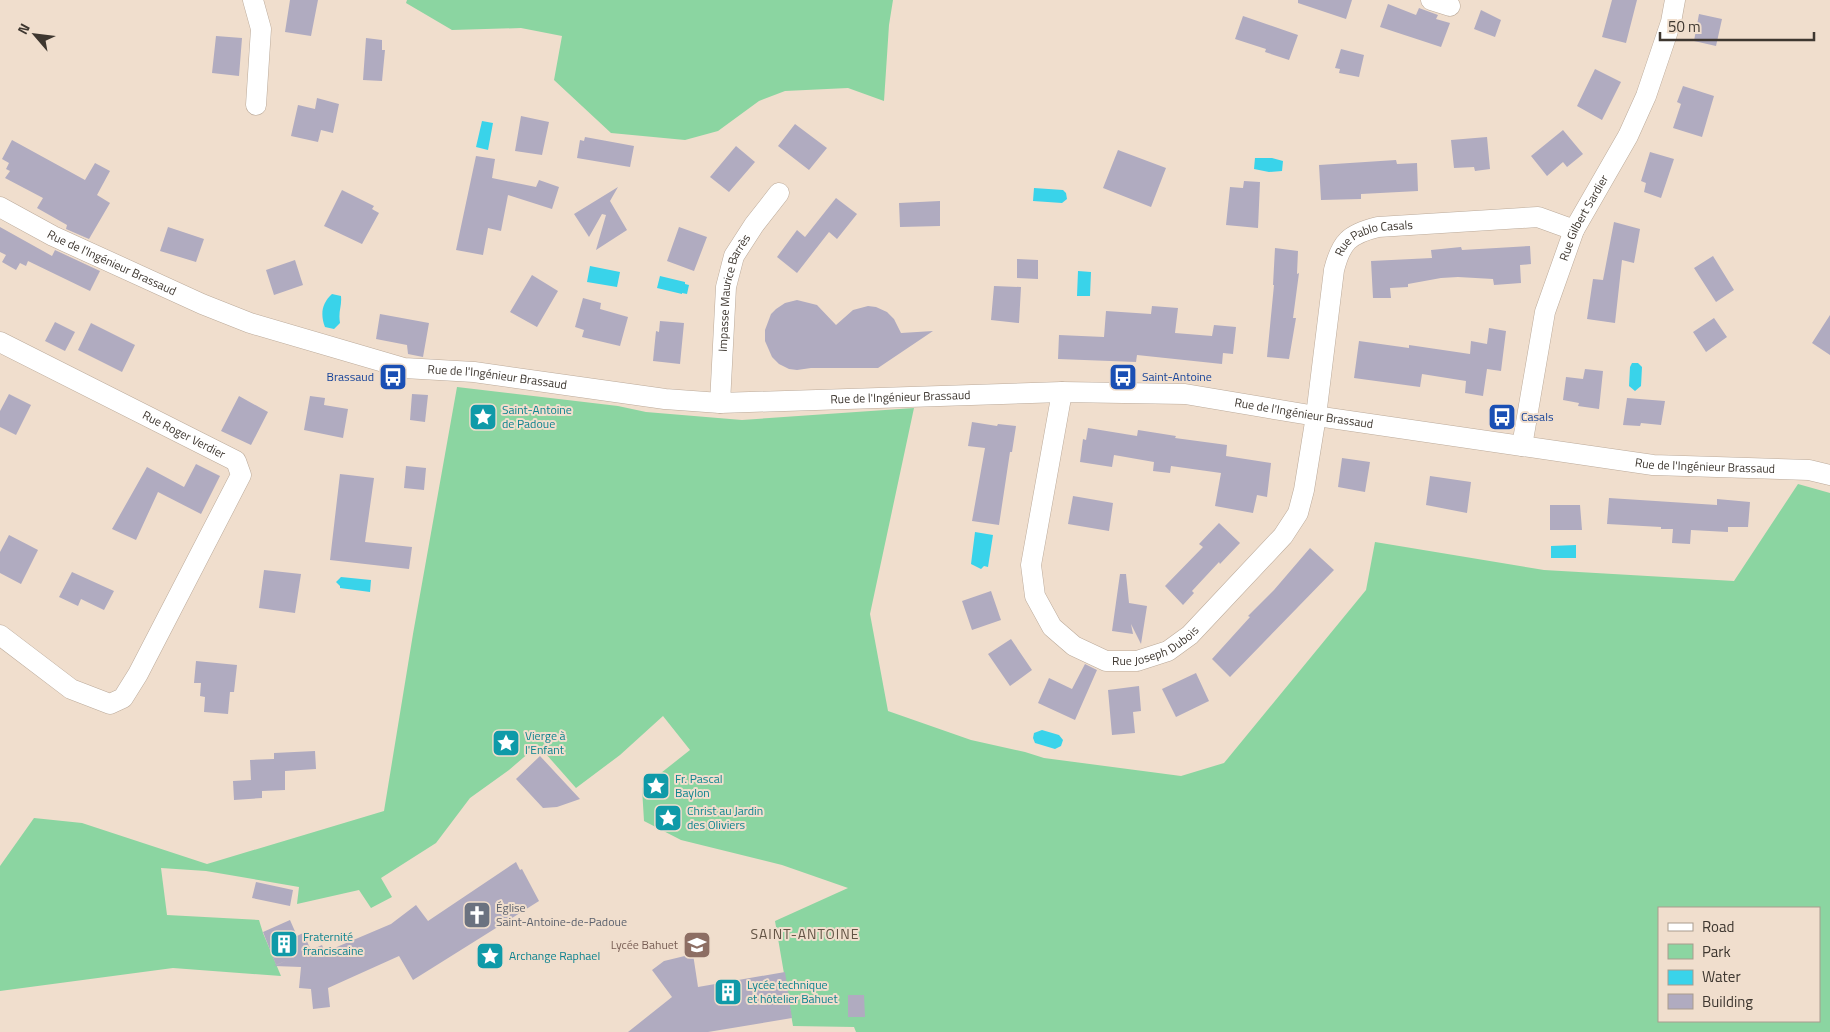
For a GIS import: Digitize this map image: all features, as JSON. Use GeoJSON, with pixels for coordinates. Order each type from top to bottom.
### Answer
{"type":"FeatureCollection","features":[{"type":"Feature","properties":{"kind":"street"},"geometry":{"type":"LineString","coordinates":[[254,0],[261,29],[256,105]]}},
{"type":"Feature","properties":{"kind":"street","name":"Rue Gilbert Sardier"},"geometry":{"type":"LineString","coordinates":[[1522,446],[1545,312],[1574,230],[1628,136],[1646,96],[1671,22],[1676,0]]}},
{"type":"Feature","properties":{"kind":"street","name":"Impasse Maurice Barrès"},"geometry":{"type":"LineString","coordinates":[[720,403],[726,287],[734,256],[754,225],[779,193]]}},
{"type":"Feature","properties":{"kind":"street","name":"Rue de l'Ingénieur Brassaud"},"geometry":{"type":"LineString","coordinates":[[0,207],[53,236],[202,304],[250,323],[404,368],[474,372],[665,399],[720,403],[1062,392],[1185,394],[1316,416],[1652,465],[1809,470],[1830,475]]}},
{"type":"Feature","properties":{"kind":"street","name":"Rue Pablo Casals"},"geometry":{"type":"LineString","coordinates":[[1316,416],[1334,270],[1339,252],[1349,238],[1361,231],[1378,227],[1538,217],[1574,230]]}},
{"type":"Feature","properties":{"kind":"street","name":"Rue Roger Verdier"},"geometry":{"type":"LineString","coordinates":[[0,342],[236,461],[241,475],[138,674],[123,698],[110,704],[71,689],[0,635]]}},
{"type":"Feature","properties":{"kind":"street","name":"Rue Joseph Dubois"},"geometry":{"type":"LineString","coordinates":[[1062,392],[1031,566],[1035,596],[1052,627],[1074,646],[1106,661],[1137,661],[1168,651],[1190,636],[1283,536],[1298,513],[1304,490],[1316,416]]}},
{"type":"Feature","properties":{"kind":"green space"},"geometry":{"type":"Polygon","coordinates":[[[407,0],[893,0],[889,25],[884,101],[848,88],[785,91],[759,101],[718,131],[685,140],[611,133],[554,80],[562,36],[521,28],[452,30],[406,3],[407,0]]]}},
{"type":"Feature","properties":{"kind":"green space"},"geometry":{"type":"Polygon","coordinates":[[[457,387],[618,406],[646,412],[742,420],[914,408],[870,614],[888,711],[971,740],[1044,758],[1181,776],[1224,763],[1366,590],[1375,542],[1544,570],[1734,581],[1798,484],[1830,493],[1830,1032],[856,1032],[854,1027],[793,1026],[775,921],[848,888],[782,865],[681,840],[644,821],[642,788],[690,750],[663,716],[620,755],[576,788],[538,745],[509,770],[470,798],[436,843],[381,878],[392,897],[371,908],[359,890],[297,904],[299,887],[206,871],[161,868],[167,915],[259,920],[281,976],[173,968],[0,991],[0,866],[34,818],[82,823],[207,864],[384,811],[457,387]]]}},
{"type":"Feature","properties":{"kind":"water"},"geometry":{"type":"Polygon","coordinates":[[[482,121],[493,123],[488,150],[476,147],[482,121]]]}},
{"type":"Feature","properties":{"kind":"water"},"geometry":{"type":"Polygon","coordinates":[[[1255,158],[1272,158],[1283,161],[1282,171],[1269,172],[1254,169],[1255,158]]]}},
{"type":"Feature","properties":{"kind":"water"},"geometry":{"type":"Polygon","coordinates":[[[1034,188],[1063,190],[1066,193],[1067,199],[1062,203],[1033,201],[1034,188]]]}},
{"type":"Feature","properties":{"kind":"water"},"geometry":{"type":"Polygon","coordinates":[[[590,266],[620,272],[617,287],[587,282],[590,266]]]}},
{"type":"Feature","properties":{"kind":"water"},"geometry":{"type":"Polygon","coordinates":[[[1078,271],[1091,272],[1090,296],[1077,296],[1078,271]]]}},
{"type":"Feature","properties":{"kind":"water"},"geometry":{"type":"Polygon","coordinates":[[[660,276],[685,282],[685,284],[689,285],[687,294],[657,288],[660,276]]]}},
{"type":"Feature","properties":{"kind":"water"},"geometry":{"type":"Polygon","coordinates":[[[332,294],[341,296],[340,323],[334,329],[325,327],[323,318],[324,305],[332,294]]]}},
{"type":"Feature","properties":{"kind":"water"},"geometry":{"type":"Polygon","coordinates":[[[1632,363],[1638,363],[1642,367],[1641,386],[1635,391],[1629,386],[1632,363]]]}},
{"type":"Feature","properties":{"kind":"water"},"geometry":{"type":"Polygon","coordinates":[[[975,532],[993,535],[988,567],[984,566],[981,569],[971,564],[975,532]]]}},
{"type":"Feature","properties":{"kind":"water"},"geometry":{"type":"Polygon","coordinates":[[[1576,545],[1576,558],[1551,558],[1551,546],[1576,545]]]}},
{"type":"Feature","properties":{"kind":"water"},"geometry":{"type":"Polygon","coordinates":[[[341,577],[371,580],[370,592],[340,588],[336,582],[341,577]]]}},
{"type":"Feature","properties":{"kind":"water"},"geometry":{"type":"Polygon","coordinates":[[[1042,730],[1059,735],[1063,740],[1061,746],[1055,749],[1035,743],[1034,733],[1042,730]]]}},
{"type":"Feature","properties":{"kind":"building"},"geometry":{"type":"Polygon","coordinates":[[[290,0],[318,0],[311,36],[285,32],[290,0]]]}},
{"type":"Feature","properties":{"kind":"building"},"geometry":{"type":"Polygon","coordinates":[[[1298,0],[1352,0],[1346,19],[1298,3],[1298,0]]]}},
{"type":"Feature","properties":{"kind":"building"},"geometry":{"type":"Polygon","coordinates":[[[1612,0],[1637,0],[1626,43],[1602,37],[1612,0]]]}},
{"type":"Feature","properties":{"kind":"building"},"geometry":{"type":"Polygon","coordinates":[[[1388,4],[1416,15],[1419,8],[1438,15],[1436,19],[1450,23],[1441,47],[1380,27],[1388,4]]]}},
{"type":"Feature","properties":{"kind":"building"},"geometry":{"type":"Polygon","coordinates":[[[1481,10],[1501,20],[1495,37],[1474,29],[1481,10]]]}},
{"type":"Feature","properties":{"kind":"building"},"geometry":{"type":"Polygon","coordinates":[[[1699,14],[1722,19],[1716,46],[1694,41],[1699,14]]]}},
{"type":"Feature","properties":{"kind":"building"},"geometry":{"type":"Polygon","coordinates":[[[1243,16],[1298,35],[1289,60],[1265,52],[1266,49],[1235,39],[1243,16]]]}},
{"type":"Feature","properties":{"kind":"building"},"geometry":{"type":"Polygon","coordinates":[[[216,36],[242,38],[239,76],[212,73],[216,36]]]}},
{"type":"Feature","properties":{"kind":"building"},"geometry":{"type":"Polygon","coordinates":[[[366,38],[382,40],[382,50],[385,50],[382,81],[363,80],[366,38]]]}},
{"type":"Feature","properties":{"kind":"building"},"geometry":{"type":"Polygon","coordinates":[[[1341,49],[1364,55],[1359,77],[1339,73],[1340,69],[1335,68],[1341,49]]]}},
{"type":"Feature","properties":{"kind":"building"},"geometry":{"type":"Polygon","coordinates":[[[1595,69],[1621,82],[1602,120],[1577,106],[1595,69]]]}},
{"type":"Feature","properties":{"kind":"building"},"geometry":{"type":"Polygon","coordinates":[[[1683,86],[1714,96],[1702,137],[1673,128],[1681,104],[1677,102],[1683,86]]]}},
{"type":"Feature","properties":{"kind":"building"},"geometry":{"type":"Polygon","coordinates":[[[317,98],[339,104],[333,133],[321,130],[318,142],[291,136],[298,105],[315,109],[317,98]]]}},
{"type":"Feature","properties":{"kind":"building"},"geometry":{"type":"Polygon","coordinates":[[[521,116],[549,122],[542,155],[515,151],[521,116]]]}},
{"type":"Feature","properties":{"kind":"building"},"geometry":{"type":"Polygon","coordinates":[[[795,124],[827,148],[809,170],[778,146],[795,124]]]}},
{"type":"Feature","properties":{"kind":"building"},"geometry":{"type":"Polygon","coordinates":[[[1563,130],[1583,154],[1567,167],[1563,162],[1547,176],[1531,156],[1563,130]]]}},
{"type":"Feature","properties":{"kind":"building"},"geometry":{"type":"Polygon","coordinates":[[[585,137],[634,146],[630,167],[577,158],[580,140],[584,141],[585,137]]]}},
{"type":"Feature","properties":{"kind":"building"},"geometry":{"type":"Polygon","coordinates":[[[1487,137],[1490,169],[1475,171],[1474,167],[1454,168],[1451,140],[1487,137]]]}},
{"type":"Feature","properties":{"kind":"building"},"geometry":{"type":"Polygon","coordinates":[[[12,140],[85,180],[95,163],[110,171],[97,195],[110,203],[89,239],[66,229],[67,225],[37,208],[43,198],[5,178],[10,171],[6,169],[9,163],[2,159],[12,140]]]}},
{"type":"Feature","properties":{"kind":"building"},"geometry":{"type":"Polygon","coordinates":[[[736,146],[755,162],[729,192],[710,177],[736,146]]]}},
{"type":"Feature","properties":{"kind":"building"},"geometry":{"type":"Polygon","coordinates":[[[1118,150],[1166,168],[1151,207],[1103,188],[1118,150]]]}},
{"type":"Feature","properties":{"kind":"building"},"geometry":{"type":"Polygon","coordinates":[[[1650,152],[1674,159],[1661,198],[1644,192],[1646,183],[1641,181],[1650,152]]]}},
{"type":"Feature","properties":{"kind":"building"},"geometry":{"type":"Polygon","coordinates":[[[476,156],[495,159],[492,178],[536,187],[539,180],[559,187],[552,209],[508,195],[501,231],[488,228],[483,255],[456,250],[476,156]]]}},
{"type":"Feature","properties":{"kind":"building"},"geometry":{"type":"Polygon","coordinates":[[[1396,160],[1397,164],[1417,163],[1418,191],[1361,194],[1361,199],[1321,200],[1319,165],[1396,160]]]}},
{"type":"Feature","properties":{"kind":"building"},"geometry":{"type":"Polygon","coordinates":[[[1244,181],[1260,182],[1258,228],[1226,225],[1230,187],[1243,188],[1244,181]]]}},
{"type":"Feature","properties":{"kind":"building"},"geometry":{"type":"Polygon","coordinates":[[[618,187],[610,201],[627,230],[596,250],[606,215],[602,214],[589,237],[574,214],[618,187]]]}},
{"type":"Feature","properties":{"kind":"building"},"geometry":{"type":"Polygon","coordinates":[[[342,190],[374,206],[372,209],[379,213],[362,244],[324,226],[342,190]]]}},
{"type":"Feature","properties":{"kind":"building"},"geometry":{"type":"Polygon","coordinates":[[[836,198],[857,214],[837,239],[829,232],[797,273],[777,257],[797,230],[805,237],[836,198]]]}},
{"type":"Feature","properties":{"kind":"building"},"geometry":{"type":"Polygon","coordinates":[[[940,201],[940,226],[900,227],[899,203],[940,201]]]}},
{"type":"Feature","properties":{"kind":"building"},"geometry":{"type":"Polygon","coordinates":[[[1614,222],[1640,229],[1634,263],[1622,260],[1615,323],[1587,319],[1593,279],[1603,280],[1614,222]]]}},
{"type":"Feature","properties":{"kind":"building"},"geometry":{"type":"Polygon","coordinates":[[[0,227],[52,256],[55,250],[100,271],[90,291],[28,261],[26,266],[20,263],[16,270],[2,262],[6,255],[0,252],[0,227]]]}},
{"type":"Feature","properties":{"kind":"building"},"geometry":{"type":"Polygon","coordinates":[[[168,227],[204,239],[196,262],[160,251],[168,227]]]}},
{"type":"Feature","properties":{"kind":"building"},"geometry":{"type":"Polygon","coordinates":[[[679,227],[707,237],[694,271],[667,261],[679,227]]]}},
{"type":"Feature","properties":{"kind":"building"},"geometry":{"type":"Polygon","coordinates":[[[1530,246],[1531,264],[1520,265],[1521,283],[1494,285],[1493,279],[1441,278],[1408,284],[1408,287],[1390,288],[1391,298],[1373,298],[1371,261],[1432,258],[1431,250],[1461,247],[1462,250],[1530,246]]]}},
{"type":"Feature","properties":{"kind":"building"},"geometry":{"type":"Polygon","coordinates":[[[1275,248],[1298,251],[1297,274],[1299,273],[1293,318],[1296,318],[1289,359],[1267,357],[1274,285],[1275,248]]]}},
{"type":"Feature","properties":{"kind":"building"},"geometry":{"type":"Polygon","coordinates":[[[1713,256],[1734,290],[1716,302],[1694,268],[1713,256]]]}},
{"type":"Feature","properties":{"kind":"building"},"geometry":{"type":"Polygon","coordinates":[[[1017,259],[1038,260],[1038,279],[1017,278],[1017,259]]]}},
{"type":"Feature","properties":{"kind":"building"},"geometry":{"type":"Polygon","coordinates":[[[295,260],[303,285],[274,295],[266,270],[295,260]]]}},
{"type":"Feature","properties":{"kind":"building"},"geometry":{"type":"Polygon","coordinates":[[[532,275],[558,291],[537,327],[510,312],[532,275]]]}},
{"type":"Feature","properties":{"kind":"building"},"geometry":{"type":"Polygon","coordinates":[[[994,286],[1021,287],[1019,323],[991,320],[994,286]]]}},
{"type":"Feature","properties":{"kind":"building"},"geometry":{"type":"Polygon","coordinates":[[[583,298],[601,303],[600,309],[628,317],[620,346],[582,337],[584,330],[575,327],[583,298]]]}},
{"type":"Feature","properties":{"kind":"building"},"geometry":{"type":"Polygon","coordinates":[[[797,300],[817,305],[836,325],[853,310],[868,306],[887,312],[894,319],[901,333],[933,331],[878,368],[789,369],[779,364],[772,357],[765,341],[765,330],[771,314],[776,309],[785,303],[797,300]]]}},
{"type":"Feature","properties":{"kind":"building"},"geometry":{"type":"Polygon","coordinates":[[[1152,306],[1178,308],[1175,333],[1212,336],[1214,325],[1236,327],[1233,354],[1223,353],[1222,364],[1137,355],[1136,362],[1058,359],[1059,335],[1104,337],[1106,311],[1151,314],[1152,306]]]}},
{"type":"Feature","properties":{"kind":"building"},"geometry":{"type":"Polygon","coordinates":[[[380,314],[429,323],[423,357],[408,354],[407,345],[376,339],[380,314]]]}},
{"type":"Feature","properties":{"kind":"building"},"geometry":{"type":"Polygon","coordinates":[[[1830,315],[1830,355],[1812,343],[1830,315]]]}},
{"type":"Feature","properties":{"kind":"building"},"geometry":{"type":"Polygon","coordinates":[[[1714,318],[1727,337],[1706,352],[1693,332],[1714,318]]]}},
{"type":"Feature","properties":{"kind":"building"},"geometry":{"type":"Polygon","coordinates":[[[660,321],[684,323],[680,364],[653,361],[656,331],[659,332],[660,321]]]}},
{"type":"Feature","properties":{"kind":"building"},"geometry":{"type":"Polygon","coordinates":[[[55,322],[75,332],[65,351],[45,341],[55,322]]]}},
{"type":"Feature","properties":{"kind":"building"},"geometry":{"type":"Polygon","coordinates":[[[91,323],[135,345],[122,372],[78,350],[91,323]]]}},
{"type":"Feature","properties":{"kind":"building"},"geometry":{"type":"Polygon","coordinates":[[[1489,328],[1506,331],[1501,371],[1487,369],[1483,396],[1465,393],[1466,381],[1422,374],[1420,387],[1354,378],[1359,341],[1409,348],[1409,345],[1470,354],[1471,341],[1487,344],[1489,328]]]}},
{"type":"Feature","properties":{"kind":"building"},"geometry":{"type":"Polygon","coordinates":[[[1585,369],[1603,371],[1599,409],[1578,406],[1579,403],[1563,400],[1566,377],[1583,379],[1585,369]]]}},
{"type":"Feature","properties":{"kind":"building"},"geometry":{"type":"Polygon","coordinates":[[[9,394],[31,405],[16,435],[0,427],[0,411],[9,394]]]}},
{"type":"Feature","properties":{"kind":"building"},"geometry":{"type":"Polygon","coordinates":[[[412,394],[428,395],[425,422],[410,420],[412,394]]]}},
{"type":"Feature","properties":{"kind":"building"},"geometry":{"type":"Polygon","coordinates":[[[239,396],[268,412],[251,445],[221,431],[239,396]]]}},
{"type":"Feature","properties":{"kind":"building"},"geometry":{"type":"Polygon","coordinates":[[[310,396],[325,398],[324,405],[348,409],[343,438],[304,430],[310,396]]]}},
{"type":"Feature","properties":{"kind":"building"},"geometry":{"type":"Polygon","coordinates":[[[1627,398],[1665,401],[1661,425],[1641,423],[1640,426],[1623,425],[1627,398]]]}},
{"type":"Feature","properties":{"kind":"building"},"geometry":{"type":"Polygon","coordinates":[[[972,422],[997,426],[998,424],[1016,426],[1012,452],[1010,452],[999,525],[972,521],[985,448],[968,446],[972,422]]]}},
{"type":"Feature","properties":{"kind":"building"},"geometry":{"type":"Polygon","coordinates":[[[1088,428],[1137,436],[1138,430],[1176,436],[1175,438],[1227,445],[1226,456],[1271,463],[1267,497],[1257,495],[1253,513],[1215,506],[1221,473],[1171,466],[1170,473],[1153,471],[1154,462],[1114,455],[1112,467],[1080,462],[1083,439],[1086,440],[1088,428]]]}},
{"type":"Feature","properties":{"kind":"building"},"geometry":{"type":"Polygon","coordinates":[[[1342,458],[1370,462],[1365,492],[1338,487],[1342,458]]]}},
{"type":"Feature","properties":{"kind":"building"},"geometry":{"type":"Polygon","coordinates":[[[196,464],[220,476],[201,514],[158,492],[136,540],[112,529],[147,467],[184,487],[196,464]]]}},
{"type":"Feature","properties":{"kind":"building"},"geometry":{"type":"Polygon","coordinates":[[[406,466],[426,468],[424,490],[404,488],[406,466]]]}},
{"type":"Feature","properties":{"kind":"building"},"geometry":{"type":"Polygon","coordinates":[[[340,474],[374,478],[365,542],[412,547],[409,569],[330,560],[340,474]]]}},
{"type":"Feature","properties":{"kind":"building"},"geometry":{"type":"Polygon","coordinates":[[[1430,476],[1471,482],[1467,513],[1426,505],[1430,476]]]}},
{"type":"Feature","properties":{"kind":"building"},"geometry":{"type":"Polygon","coordinates":[[[1073,496],[1113,503],[1109,531],[1068,524],[1073,496]]]}},
{"type":"Feature","properties":{"kind":"building"},"geometry":{"type":"Polygon","coordinates":[[[1609,498],[1717,505],[1717,499],[1750,502],[1748,527],[1728,527],[1728,532],[1691,530],[1690,544],[1672,543],[1673,529],[1607,524],[1609,498]]]}},
{"type":"Feature","properties":{"kind":"building"},"geometry":{"type":"Polygon","coordinates":[[[1550,505],[1580,505],[1582,530],[1550,530],[1550,505]]]}},
{"type":"Feature","properties":{"kind":"building"},"geometry":{"type":"Polygon","coordinates":[[[1219,523],[1240,543],[1192,591],[1194,593],[1183,605],[1165,586],[1203,547],[1199,544],[1219,523]]]}},
{"type":"Feature","properties":{"kind":"building"},"geometry":{"type":"Polygon","coordinates":[[[9,535],[38,550],[21,584],[0,573],[0,552],[9,535]]]}},
{"type":"Feature","properties":{"kind":"building"},"geometry":{"type":"Polygon","coordinates":[[[1310,548],[1334,570],[1230,677],[1212,659],[1310,548]]]}},
{"type":"Feature","properties":{"kind":"building"},"geometry":{"type":"Polygon","coordinates":[[[264,570],[301,574],[295,613],[259,608],[264,570]]]}},
{"type":"Feature","properties":{"kind":"building"},"geometry":{"type":"Polygon","coordinates":[[[72,572],[114,591],[104,610],[81,599],[78,606],[59,597],[72,572]]]}},
{"type":"Feature","properties":{"kind":"building"},"geometry":{"type":"Polygon","coordinates":[[[1120,574],[1126,574],[1129,603],[1147,606],[1141,644],[1131,624],[1133,634],[1112,631],[1120,574]]]}},
{"type":"Feature","properties":{"kind":"building"},"geometry":{"type":"Polygon","coordinates":[[[991,591],[1001,620],[972,630],[962,601],[991,591]]]}},
{"type":"Feature","properties":{"kind":"building"},"geometry":{"type":"Polygon","coordinates":[[[1011,639],[1032,670],[1010,686],[988,654],[1011,639]]]}},
{"type":"Feature","properties":{"kind":"building"},"geometry":{"type":"Polygon","coordinates":[[[196,661],[237,665],[234,692],[230,692],[228,714],[204,712],[205,697],[200,696],[201,683],[194,683],[196,661]]]}},
{"type":"Feature","properties":{"kind":"building"},"geometry":{"type":"Polygon","coordinates":[[[1085,664],[1097,670],[1075,720],[1038,703],[1049,678],[1072,689],[1085,664]]]}},
{"type":"Feature","properties":{"kind":"building"},"geometry":{"type":"Polygon","coordinates":[[[1196,673],[1209,701],[1176,717],[1162,689],[1196,673]]]}},
{"type":"Feature","properties":{"kind":"building"},"geometry":{"type":"Polygon","coordinates":[[[1139,686],[1141,711],[1133,712],[1135,733],[1112,735],[1108,690],[1139,686]]]}},
{"type":"Feature","properties":{"kind":"building"},"geometry":{"type":"Polygon","coordinates":[[[315,751],[316,769],[285,771],[285,790],[262,791],[262,798],[234,800],[233,781],[251,780],[250,760],[274,759],[274,753],[315,751]]]}},
{"type":"Feature","properties":{"kind":"building"},"geometry":{"type":"Polygon","coordinates":[[[540,756],[580,799],[557,807],[543,808],[516,779],[540,756]]]}},
{"type":"Feature","properties":{"kind":"building"},"geometry":{"type":"Polygon","coordinates":[[[516,862],[520,870],[522,869],[539,901],[413,980],[399,956],[328,988],[330,1007],[313,1009],[311,989],[299,988],[301,967],[274,966],[288,960],[276,965],[263,932],[290,920],[297,936],[303,933],[311,950],[322,945],[325,952],[391,924],[416,905],[428,921],[516,862]]]}},
{"type":"Feature","properties":{"kind":"building"},"geometry":{"type":"Polygon","coordinates":[[[256,882],[293,890],[290,906],[252,898],[256,882]]]}},
{"type":"Feature","properties":{"kind":"building","name":"Lycée technique et hôtelier Bahuet"},"geometry":{"type":"Polygon","coordinates":[[[693,954],[698,987],[785,972],[792,1018],[708,1032],[628,1032],[672,997],[652,970],[664,961],[693,954]]]}},
{"type":"Feature","properties":{"kind":"building"},"geometry":{"type":"Polygon","coordinates":[[[848,995],[864,995],[865,1017],[848,1017],[848,995]]]}},
{"type":"Feature","properties":{"kind":"place","name":"Brassaud"},"geometry":{"type":"Point","coordinates":[393,377]}},
{"type":"Feature","properties":{"kind":"place","name":"Saint-Antoine"},"geometry":{"type":"Point","coordinates":[1123,377]}},
{"type":"Feature","properties":{"kind":"place","name":"Saint-Antoine de Padoue"},"geometry":{"type":"Point","coordinates":[483,417]}},
{"type":"Feature","properties":{"kind":"place","name":"Casals"},"geometry":{"type":"Point","coordinates":[1502,417]}},
{"type":"Feature","properties":{"kind":"place","name":"Vierge à l'Enfant"},"geometry":{"type":"Point","coordinates":[506,743]}},
{"type":"Feature","properties":{"kind":"place","name":"Fr. Pascal Baylon"},"geometry":{"type":"Point","coordinates":[656,786]}},
{"type":"Feature","properties":{"kind":"place","name":"Christ au Jardin des Oliviers"},"geometry":{"type":"Point","coordinates":[668,818]}},
{"type":"Feature","properties":{"kind":"place","name":"Église Saint-Antoine-de-Padoue"},"geometry":{"type":"Point","coordinates":[477,915]}},
{"type":"Feature","properties":{"kind":"place","name":"Fraternité franciscaine"},"geometry":{"type":"Point","coordinates":[284,944]}},
{"type":"Feature","properties":{"kind":"place","name":"Lycée Bahuet"},"geometry":{"type":"Point","coordinates":[697,945]}},
{"type":"Feature","properties":{"kind":"place","name":"Archange Raphael"},"geometry":{"type":"Point","coordinates":[490,956]}},
{"type":"Feature","properties":{"kind":"place","name":"Lycée technique et hôtelier Bahuet"},"geometry":{"type":"Point","coordinates":[728,992]}},
{"type":"Feature","properties":{"kind":"district","name":"SAINT-ANTOINE"},"geometry":{"type":"Point","coordinates":[805,934]}}]}
